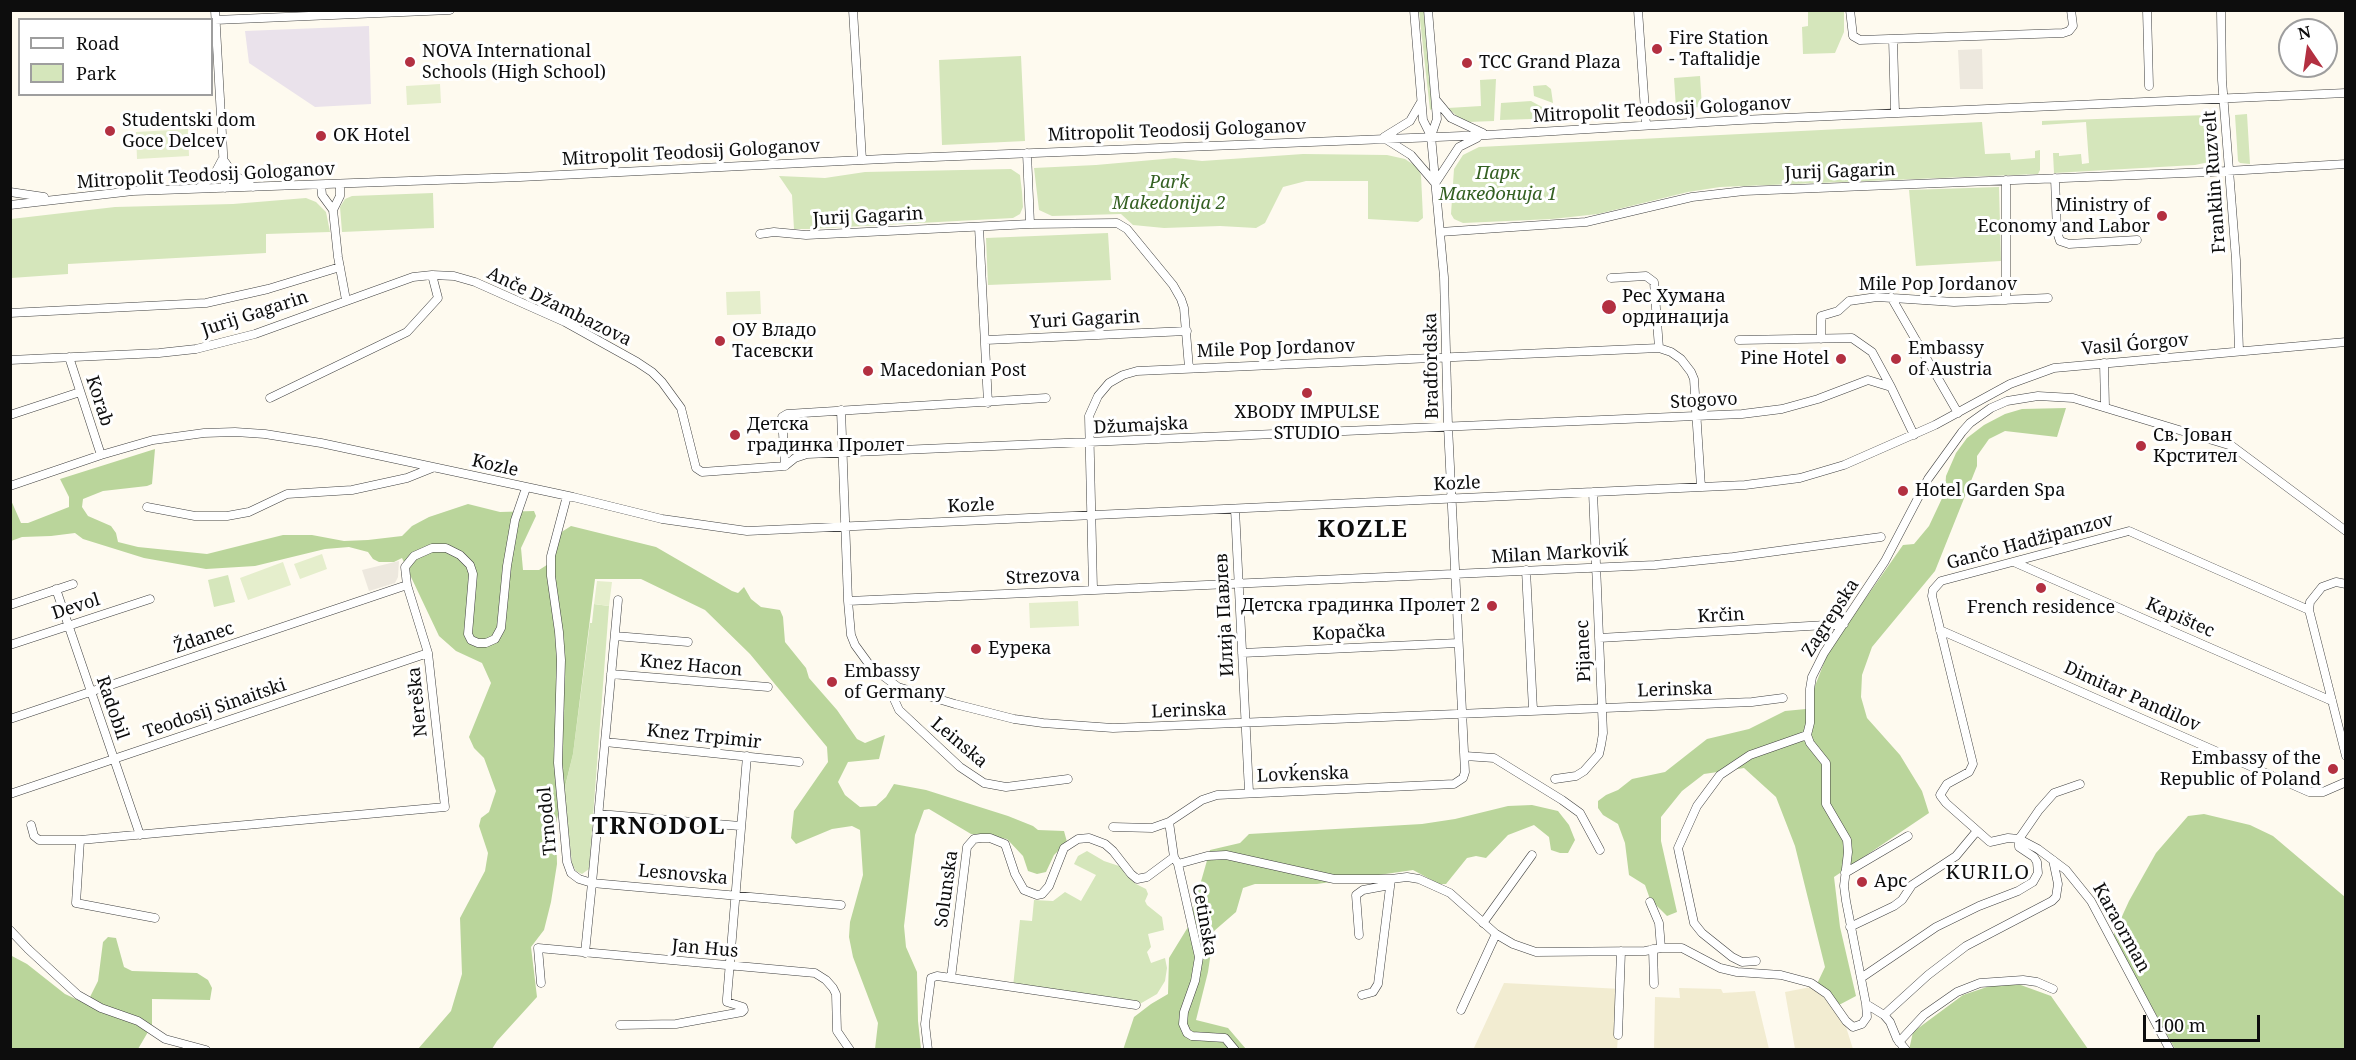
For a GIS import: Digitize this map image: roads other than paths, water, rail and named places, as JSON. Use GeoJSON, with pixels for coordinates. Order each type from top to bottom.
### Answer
{"type":"FeatureCollection","features":[{"type":"Feature","properties":{"kind":"street"},"geometry":{"type":"LineString","coordinates":[[215,10],[225,188]]}},
{"type":"Feature","properties":{"kind":"street"},"geometry":{"type":"LineString","coordinates":[[215,20],[290,14],[450,10]]}},
{"type":"Feature","properties":{"kind":"street"},"geometry":{"type":"LineString","coordinates":[[853,10],[862,160]]}},
{"type":"Feature","properties":{"kind":"street"},"geometry":{"type":"LineString","coordinates":[[1414,10],[1423,120],[1431,136],[1435,183]]}},
{"type":"Feature","properties":{"kind":"street"},"geometry":{"type":"LineString","coordinates":[[1428,10],[1437,119],[1431,136]]}},
{"type":"Feature","properties":{"kind":"street"},"geometry":{"type":"LineString","coordinates":[[1638,10],[1646,126]]}},
{"type":"Feature","properties":{"kind":"street"},"geometry":{"type":"LineString","coordinates":[[1850,10],[1851,30],[1856,39],[2063,33],[2069,31],[2073,26],[2071,10]]}},
{"type":"Feature","properties":{"kind":"street"},"geometry":{"type":"LineString","coordinates":[[2147,10],[2149,86]]}},
{"type":"Feature","properties":{"kind":"street","name":"Franklin Ruzvelt"},"geometry":{"type":"LineString","coordinates":[[2221,10],[2224,100],[2240,351]]}},
{"type":"Feature","properties":{"kind":"street"},"geometry":{"type":"LineString","coordinates":[[1893,39],[1895,113]]}},
{"type":"Feature","properties":{"kind":"street","name":"Mitropolit Teodosij Gologanov"},"geometry":{"type":"LineString","coordinates":[[10,205],[132,191],[255,188],[862,160],[1487,135],[1895,113],[2346,93]]}},
{"type":"Feature","properties":{"kind":"street"},"geometry":{"type":"LineString","coordinates":[[1436,100],[1451,118],[1487,135]]}},
{"type":"Feature","properties":{"kind":"street"},"geometry":{"type":"LineString","coordinates":[[1422,102],[1410,121],[1383,138],[1412,155],[1435,183]]}},
{"type":"Feature","properties":{"kind":"street"},"geometry":{"type":"LineString","coordinates":[[1435,183],[1459,147],[1470,140],[1487,135]]}},
{"type":"Feature","properties":{"kind":"street"},"geometry":{"type":"LineString","coordinates":[[1027,153],[1030,224]]}},
{"type":"Feature","properties":{"kind":"street"},"geometry":{"type":"LineString","coordinates":[[223,157],[227,167],[234,175],[255,188]]}},
{"type":"Feature","properties":{"kind":"street"},"geometry":{"type":"LineString","coordinates":[[193,189],[211,180],[223,157]]}},
{"type":"Feature","properties":{"kind":"street","name":"Jurij Gagarin"},"geometry":{"type":"LineString","coordinates":[[1440,232],[1586,222],[1692,197],[1744,191],[2346,164]]}},
{"type":"Feature","properties":{"kind":"street"},"geometry":{"type":"LineString","coordinates":[[2055,178],[2057,232],[2060,241],[2069,244],[2138,240]]}},
{"type":"Feature","properties":{"kind":"street"},"geometry":{"type":"LineString","coordinates":[[2006,180],[2006,300]]}},
{"type":"Feature","properties":{"kind":"street","name":"Bradfordska"},"geometry":{"type":"LineString","coordinates":[[1435,183],[1447,357],[1452,499]]}},
{"type":"Feature","properties":{"kind":"street"},"geometry":{"type":"LineString","coordinates":[[333,210],[340,196],[340,184]]}},
{"type":"Feature","properties":{"kind":"street"},"geometry":{"type":"LineString","coordinates":[[321,185],[322,195],[333,210],[346,300]]}},
{"type":"Feature","properties":{"kind":"street"},"geometry":{"type":"LineString","coordinates":[[10,192],[57,199]]}},
{"type":"Feature","properties":{"kind":"street","name":"Jurij Gagarin"},"geometry":{"type":"LineString","coordinates":[[759,234],[774,232],[806,235],[1108,222],[1122,225],[1173,285],[1184,308],[1190,368]]}},
{"type":"Feature","properties":{"kind":"street"},"geometry":{"type":"LineString","coordinates":[[979,227],[988,403]]}},
{"type":"Feature","properties":{"kind":"street","name":"Jurij Gagarin"},"geometry":{"type":"LineString","coordinates":[[10,313],[206,303],[268,289],[340,267]]}},
{"type":"Feature","properties":{"kind":"street"},"geometry":{"type":"LineString","coordinates":[[270,398],[407,332],[438,298],[432,274]]}},
{"type":"Feature","properties":{"kind":"street","name":"Jurij Gagarin"},"geometry":{"type":"LineString","coordinates":[[10,360],[169,352],[213,346],[263,331],[413,277],[432,274]]}},
{"type":"Feature","properties":{"kind":"street","name":"Anče Džambazova"},"geometry":{"type":"LineString","coordinates":[[432,274],[454,276],[475,282],[565,322],[650,371],[662,382],[681,408],[696,468],[702,472],[785,466]]}},
{"type":"Feature","properties":{"kind":"street"},"geometry":{"type":"LineString","coordinates":[[1611,278],[1646,276],[1654,282],[1659,348],[1676,356],[1691,372],[1698,416],[1701,487]]}},
{"type":"Feature","properties":{"kind":"street"},"geometry":{"type":"LineString","coordinates":[[1891,297],[1958,413]]}},
{"type":"Feature","properties":{"kind":"street","name":"Mile Pop Jordanov"},"geometry":{"type":"LineString","coordinates":[[1821,339],[1821,316],[1838,312],[1850,301],[1891,297],[1954,302],[2048,298]]}},
{"type":"Feature","properties":{"kind":"street","name":"Yuri Gagarin"},"geometry":{"type":"LineString","coordinates":[[986,340],[1187,331]]}},
{"type":"Feature","properties":{"kind":"street"},"geometry":{"type":"LineString","coordinates":[[1739,340],[1852,339],[1864,345],[1876,358],[1914,435]]}},
{"type":"Feature","properties":{"kind":"street","name":"Vasil Ǵorgov"},"geometry":{"type":"LineString","coordinates":[[1939,423],[1994,392],[2054,368],[2346,342]]}},
{"type":"Feature","properties":{"kind":"street","name":"Mile Pop Jordanov"},"geometry":{"type":"LineString","coordinates":[[1093,590],[1089,412],[1098,396],[1110,383],[1123,375],[1137,371],[1190,368],[1659,348]]}},
{"type":"Feature","properties":{"kind":"street","name":"Korab"},"geometry":{"type":"LineString","coordinates":[[69,357],[101,455]]}},
{"type":"Feature","properties":{"kind":"street"},"geometry":{"type":"LineString","coordinates":[[2104,363],[2105,407]]}},
{"type":"Feature","properties":{"kind":"street","name":"Stogovo"},"geometry":{"type":"LineString","coordinates":[[1448,426],[1742,414],[1782,409],[1818,399],[1868,380],[1892,387]]}},
{"type":"Feature","properties":{"kind":"street"},"geometry":{"type":"LineString","coordinates":[[10,416],[80,392]]}},
{"type":"Feature","properties":{"kind":"street","name":"Zagrepska"},"geometry":{"type":"LineString","coordinates":[[1807,735],[1810,723],[1809,689],[1812,677],[1885,561],[1929,479],[1970,423],[1991,408],[2007,401],[2060,396],[2105,407],[2232,446],[2346,533]]}},
{"type":"Feature","properties":{"kind":"street"},"geometry":{"type":"LineString","coordinates":[[785,466],[782,417],[787,414],[1046,398]]}},
{"type":"Feature","properties":{"kind":"street","name":"Lerinska"},"geometry":{"type":"LineString","coordinates":[[841,410],[841,453],[851,635],[855,645],[872,667],[898,687],[987,713],[1043,723],[1113,728],[1752,702],[1783,698]]}},
{"type":"Feature","properties":{"kind":"street","name":"Kozle"},"geometry":{"type":"LineString","coordinates":[[10,486],[101,455],[178,436],[235,432],[266,434],[321,443],[567,496],[652,517],[734,530],[845,527],[1770,484],[1844,465],[1939,423]]}},
{"type":"Feature","properties":{"kind":"street","name":"Džumajska"},"geometry":{"type":"LineString","coordinates":[[785,466],[795,458],[807,454],[1448,426]]}},
{"type":"Feature","properties":{"kind":"street"},"geometry":{"type":"LineString","coordinates":[[147,507],[195,516],[226,516],[249,512],[287,494],[352,490],[407,478],[434,468]]}},
{"type":"Feature","properties":{"kind":"street","name":"Nereška"},"geometry":{"type":"LineString","coordinates":[[31,825],[34,836],[39,840],[80,840],[445,807],[428,653],[404,570],[411,558],[432,548],[446,548],[455,551],[466,560],[473,574],[467,626],[469,637],[481,643],[495,639],[501,628],[507,566],[515,520],[526,488]]}},
{"type":"Feature","properties":{"kind":"street","name":"Pijanec"},"geometry":{"type":"LineString","coordinates":[[1555,779],[1576,776],[1589,765],[1599,754],[1603,733],[1593,492]]}},
{"type":"Feature","properties":{"kind":"street","name":"Trnodol"},"geometry":{"type":"LineString","coordinates":[[567,496],[551,556],[551,576],[560,632],[561,660],[558,763],[567,862],[571,873],[579,879],[592,883]]}},
{"type":"Feature","properties":{"kind":"street","name":"Lovḱenska"},"geometry":{"type":"LineString","coordinates":[[1164,825],[1209,797],[1249,792],[1454,784],[1463,778],[1465,756],[1452,499]]}},
{"type":"Feature","properties":{"kind":"street","name":"Илија Павлев"},"geometry":{"type":"LineString","coordinates":[[1234,509],[1249,792]]}},
{"type":"Feature","properties":{"kind":"street","name":"Gančo Hadžipanzov"},"geometry":{"type":"LineString","coordinates":[[1940,630],[1932,596],[1933,590],[1941,581],[2016,563],[2129,531],[2309,610]]}},
{"type":"Feature","properties":{"kind":"street","name":"Milan Markoviḱ"},"geometry":{"type":"LineString","coordinates":[[1238,583],[1695,561],[1881,537]]}},
{"type":"Feature","properties":{"kind":"street","name":"Kapištec"},"geometry":{"type":"LineString","coordinates":[[2016,563],[2332,701]]}},
{"type":"Feature","properties":{"kind":"street"},"geometry":{"type":"LineString","coordinates":[[1526,570],[1533,710]]}},
{"type":"Feature","properties":{"kind":"street"},"geometry":{"type":"LineString","coordinates":[[2346,584],[2336,582],[2322,587],[2310,602],[2309,610],[2346,756]]}},
{"type":"Feature","properties":{"kind":"street","name":"Strezova"},"geometry":{"type":"LineString","coordinates":[[848,601],[1238,583]]}},
{"type":"Feature","properties":{"kind":"street","name":"Devol"},"geometry":{"type":"LineString","coordinates":[[10,605],[73,584]]}},
{"type":"Feature","properties":{"kind":"street","name":"Ždanec"},"geometry":{"type":"LineString","coordinates":[[10,719],[407,585]]}},
{"type":"Feature","properties":{"kind":"street","name":"Radobil"},"geometry":{"type":"LineString","coordinates":[[56,589],[140,835]]}},
{"type":"Feature","properties":{"kind":"street","name":"Devol"},"geometry":{"type":"LineString","coordinates":[[10,645],[150,599]]}},
{"type":"Feature","properties":{"kind":"street"},"geometry":{"type":"LineString","coordinates":[[585,953],[618,600]]}},
{"type":"Feature","properties":{"kind":"street","name":"Krčin"},"geometry":{"type":"LineString","coordinates":[[1599,638],[1844,624]]}},
{"type":"Feature","properties":{"kind":"street"},"geometry":{"type":"LineString","coordinates":[[1940,630],[1973,764],[1969,772],[1947,784],[1940,795],[1976,832],[1990,842],[2008,838],[2019,839]]}},
{"type":"Feature","properties":{"kind":"street","name":"Dimitar Pandilov"},"geometry":{"type":"LineString","coordinates":[[1940,630],[2309,792],[2323,792],[2346,782]]}},
{"type":"Feature","properties":{"kind":"street"},"geometry":{"type":"LineString","coordinates":[[615,636],[688,642]]}},
{"type":"Feature","properties":{"kind":"street","name":"Kopačka"},"geometry":{"type":"LineString","coordinates":[[1242,654],[1458,643]]}},
{"type":"Feature","properties":{"kind":"street","name":"Teodosij Sinaitski"},"geometry":{"type":"LineString","coordinates":[[10,794],[428,653]]}},
{"type":"Feature","properties":{"kind":"street","name":"Knez Hacon"},"geometry":{"type":"LineString","coordinates":[[611,674],[768,687]]}},
{"type":"Feature","properties":{"kind":"street","name":"Leinska"},"geometry":{"type":"LineString","coordinates":[[898,687],[894,699],[899,710],[960,767],[984,783],[1006,787],[1068,779]]}},
{"type":"Feature","properties":{"kind":"street"},"geometry":{"type":"LineString","coordinates":[[1359,935],[1356,895],[1363,890],[1407,877],[1438,886],[1450,893],[1496,934],[1513,944],[1536,952],[1682,948],[1720,968],[1737,972],[1780,975],[1811,983],[1827,994],[1853,1027],[1862,1024],[1867,1017],[1866,1004],[1844,886],[1847,840],[1826,804],[1827,767],[1824,758],[1814,748],[1807,735],[1750,755],[1720,775],[1697,806],[1678,848],[1694,923],[1702,933],[1732,957],[1742,962],[1756,961]]}},
{"type":"Feature","properties":{"kind":"street","name":"Knez Trpimir"},"geometry":{"type":"LineString","coordinates":[[605,742],[799,762]]}},
{"type":"Feature","properties":{"kind":"street"},"geometry":{"type":"LineString","coordinates":[[620,1025],[676,1024],[742,1012],[743,1007],[727,1002],[747,756]]}},
{"type":"Feature","properties":{"kind":"street"},"geometry":{"type":"LineString","coordinates":[[1465,756],[1487,757],[1501,762],[1562,800],[1580,813],[1600,850]]}},
{"type":"Feature","properties":{"kind":"street"},"geometry":{"type":"LineString","coordinates":[[1861,978],[1936,927],[1979,906],[2018,891],[2032,882],[2038,873],[2037,862],[2034,857],[2019,847],[2019,839],[2038,810],[2054,794],[2080,784]]}},
{"type":"Feature","properties":{"kind":"street"},"geometry":{"type":"LineString","coordinates":[[599,814],[740,826]]}},
{"type":"Feature","properties":{"kind":"street"},"geometry":{"type":"LineString","coordinates":[[1113,827],[1164,825],[1176,861],[1226,855],[1334,879],[1391,882]]}},
{"type":"Feature","properties":{"kind":"street"},"geometry":{"type":"LineString","coordinates":[[1850,927],[1902,900],[1912,885],[1956,856],[1976,832]]}},
{"type":"Feature","properties":{"kind":"street"},"geometry":{"type":"LineString","coordinates":[[1845,873],[1908,836]]}},
{"type":"Feature","properties":{"kind":"street","name":"Solunska"},"geometry":{"type":"LineString","coordinates":[[951,978],[964,858],[967,846],[974,839],[990,838],[1005,844],[1015,874],[1024,890],[1037,895],[1045,892],[1064,848],[1078,839],[1089,838],[1105,844],[1137,879],[1147,877],[1176,861]]}},
{"type":"Feature","properties":{"kind":"street","name":"Karaorman"},"geometry":{"type":"LineString","coordinates":[[2019,839],[2066,870],[2091,901],[2169,1050]]}},
{"type":"Feature","properties":{"kind":"street"},"geometry":{"type":"LineString","coordinates":[[80,840],[76,903],[155,918]]}},
{"type":"Feature","properties":{"kind":"street"},"geometry":{"type":"LineString","coordinates":[[1483,923],[1532,855]]}},
{"type":"Feature","properties":{"kind":"street"},"geometry":{"type":"LineString","coordinates":[[1884,1015],[1928,975],[1966,946],[2052,901],[2056,897],[2058,884],[2053,860]]}},
{"type":"Feature","properties":{"kind":"street","name":"Cetinska"},"geometry":{"type":"LineString","coordinates":[[1176,861],[1199,957],[1195,981],[1184,1012],[1183,1024],[1187,1033],[1192,1036],[1224,1038],[1235,1050]]}},
{"type":"Feature","properties":{"kind":"street"},"geometry":{"type":"LineString","coordinates":[[1362,995],[1373,992],[1378,984],[1391,882]]}},
{"type":"Feature","properties":{"kind":"street","name":"Lesnovska"},"geometry":{"type":"LineString","coordinates":[[592,883],[841,905]]}},
{"type":"Feature","properties":{"kind":"street"},"geometry":{"type":"LineString","coordinates":[[1650,902],[1659,923],[1654,984]]}},
{"type":"Feature","properties":{"kind":"street"},"geometry":{"type":"LineString","coordinates":[[10,930],[78,995],[100,1008],[138,1021],[165,1039],[206,1050]]}},
{"type":"Feature","properties":{"kind":"street"},"geometry":{"type":"LineString","coordinates":[[1461,1010],[1496,934]]}},
{"type":"Feature","properties":{"kind":"street","name":"Jan Hus"},"geometry":{"type":"LineString","coordinates":[[541,983],[538,948],[815,973],[826,980],[836,994],[837,1031],[847,1048]]}},
{"type":"Feature","properties":{"kind":"street"},"geometry":{"type":"LineString","coordinates":[[1617,1035],[1621,951]]}},
{"type":"Feature","properties":{"kind":"street"},"geometry":{"type":"LineString","coordinates":[[928,1050],[926,1024],[931,978],[937,976],[1136,1005]]}},
{"type":"Feature","properties":{"kind":"street"},"geometry":{"type":"LineString","coordinates":[[1899,1042],[1924,1015],[1957,992],[1980,982],[2023,980],[2037,982],[2053,989]]}},
{"type":"Feature","properties":{"kind":"street"},"geometry":{"type":"LineString","coordinates":[[1866,1004],[1884,1015],[1906,1050]]}},
{"type":"Feature","properties":{"kind":"place","name":"Fire Station - Taftalidje"},"geometry":{"type":"Point","coordinates":[1657,49]}},
{"type":"Feature","properties":{"kind":"place","name":"NOVA International Schools (High School)"},"geometry":{"type":"Point","coordinates":[410,62]}},
{"type":"Feature","properties":{"kind":"place","name":"TCC Grand Plaza"},"geometry":{"type":"Point","coordinates":[1467,63]}},
{"type":"Feature","properties":{"kind":"place","name":"Studentski dom Goce Delcev"},"geometry":{"type":"Point","coordinates":[110,131]}},
{"type":"Feature","properties":{"kind":"place","name":"OK Hotel"},"geometry":{"type":"Point","coordinates":[321,136]}},
{"type":"Feature","properties":{"kind":"place","name":"Ministry of Economy and Labor"},"geometry":{"type":"Point","coordinates":[2162,216]}},
{"type":"Feature","properties":{"kind":"place","name":"Рес Хумана ординација"},"geometry":{"type":"Point","coordinates":[1609,307]}},
{"type":"Feature","properties":{"kind":"place","name":"ОУ Владо Тасевски"},"geometry":{"type":"Point","coordinates":[720,341]}},
{"type":"Feature","properties":{"kind":"place","name":"Pine Hotel"},"geometry":{"type":"Point","coordinates":[1841,359]}},
{"type":"Feature","properties":{"kind":"place","name":"Embassy of Austria"},"geometry":{"type":"Point","coordinates":[1896,359]}},
{"type":"Feature","properties":{"kind":"place","name":"Macedonian Post"},"geometry":{"type":"Point","coordinates":[868,371]}},
{"type":"Feature","properties":{"kind":"place","name":"XBODY IMPULSE STUDIO"},"geometry":{"type":"Point","coordinates":[1307,393]}},
{"type":"Feature","properties":{"kind":"place","name":"Детска градинка Пролет"},"geometry":{"type":"Point","coordinates":[735,435]}},
{"type":"Feature","properties":{"kind":"place","name":"Св. Јован Крстител"},"geometry":{"type":"Point","coordinates":[2141,446]}},
{"type":"Feature","properties":{"kind":"place","name":"Hotel Garden Spa"},"geometry":{"type":"Point","coordinates":[1903,491]}},
{"type":"Feature","properties":{"kind":"place","name":"French residence"},"geometry":{"type":"Point","coordinates":[2041,588]}},
{"type":"Feature","properties":{"kind":"place","name":"Детска градинка Пролет 2"},"geometry":{"type":"Point","coordinates":[1492,606]}},
{"type":"Feature","properties":{"kind":"place","name":"Еурека"},"geometry":{"type":"Point","coordinates":[976,649]}},
{"type":"Feature","properties":{"kind":"place","name":"Embassy of Germany"},"geometry":{"type":"Point","coordinates":[832,682]}},
{"type":"Feature","properties":{"kind":"place","name":"Embassy of the Republic of Poland"},"geometry":{"type":"Point","coordinates":[2333,769]}},
{"type":"Feature","properties":{"kind":"place","name":"Арс"},"geometry":{"type":"Point","coordinates":[1862,882]}},
{"type":"Feature","properties":{"kind":"district","name":"KOZLE"},"geometry":{"type":"Point","coordinates":[1363,530]}},
{"type":"Feature","properties":{"kind":"district","name":"TRNODOL"},"geometry":{"type":"Point","coordinates":[659,827]}},
{"type":"Feature","properties":{"kind":"district","name":"KURILO"},"geometry":{"type":"Point","coordinates":[1988,873]}},
{"type":"Feature","properties":{"kind":"park label","name":"Парк Македонија 1"},"geometry":{"type":"Point","coordinates":[1498,184]}},
{"type":"Feature","properties":{"kind":"park label","name":"Park Makedonija 2"},"geometry":{"type":"Point","coordinates":[1169,193]}}]}
